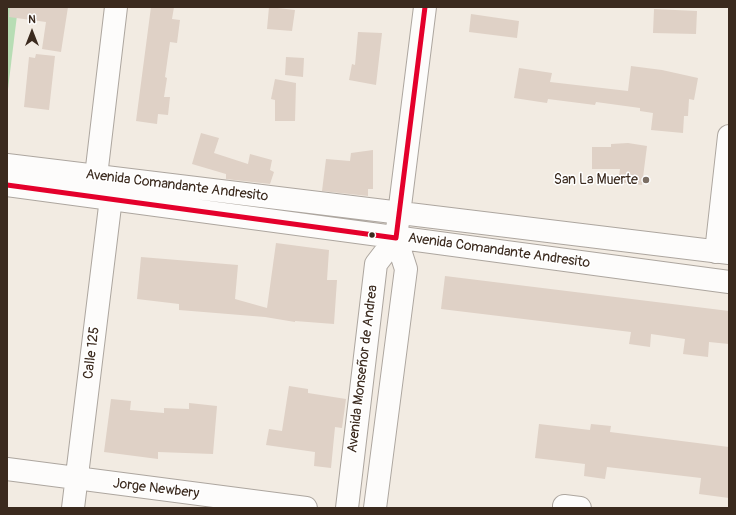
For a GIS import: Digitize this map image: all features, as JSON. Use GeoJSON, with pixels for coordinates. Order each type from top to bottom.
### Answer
{"type":"FeatureCollection","features":[{"type":"Feature","properties":{"kind":"main road"},"geometry":{"type":"LineString","coordinates":[[96,176],[116,7]]}},
{"type":"Feature","properties":{"kind":"main road","name":"Avenida Monseñor de Andrea"},"geometry":{"type":"LineString","coordinates":[[375,508],[406,269],[396,238],[425,7]]}},
{"type":"Feature","properties":{"kind":"main road"},"geometry":{"type":"LineString","coordinates":[[722,252],[729,136]]}},
{"type":"Feature","properties":{"kind":"main road","name":"Avenida Comandante Andresito"},"geometry":{"type":"LineString","coordinates":[[7,165],[722,252]]}},
{"type":"Feature","properties":{"kind":"main road","name":"Avenida Comandante Andresito"},"geometry":{"type":"LineString","coordinates":[[7,184],[729,282]]}},
{"type":"Feature","properties":{"kind":"main road","name":"Calle 125"},"geometry":{"type":"LineString","coordinates":[[73,508],[112,198]]}},
{"type":"Feature","properties":{"kind":"main road","name":"Avenida Monseñor de Andrea"},"geometry":{"type":"LineString","coordinates":[[347,508],[376,264],[396,238]]}},
{"type":"Feature","properties":{"kind":"main road","name":"Jorge Newbery"},"geometry":{"type":"LineString","coordinates":[[7,469],[306,508]]}},
{"type":"Feature","properties":{"kind":"main road"},"geometry":{"type":"LineString","coordinates":[[564,508],[564,506],[580,508]]}},
{"type":"Feature","properties":{"kind":"green space"},"geometry":{"type":"Polygon","coordinates":[[[7,7],[18,7],[7,97],[7,7]]]}},
{"type":"Feature","properties":{"kind":"building"},"geometry":{"type":"Polygon","coordinates":[[[10,7],[68,7],[61,52],[42,49],[46,22],[9,17],[10,7]]]}},
{"type":"Feature","properties":{"kind":"building"},"geometry":{"type":"Polygon","coordinates":[[[151,7],[174,7],[172,19],[180,20],[177,43],[170,42],[165,77],[167,78],[164,97],[170,97],[168,115],[158,114],[157,124],[136,121],[151,7]]]}},
{"type":"Feature","properties":{"kind":"building"},"geometry":{"type":"Polygon","coordinates":[[[269,7],[295,10],[292,31],[267,29],[269,7]]]}},
{"type":"Feature","properties":{"kind":"building"},"geometry":{"type":"Polygon","coordinates":[[[654,9],[697,11],[696,34],[653,33],[654,9]]]}},
{"type":"Feature","properties":{"kind":"building"},"geometry":{"type":"Polygon","coordinates":[[[471,14],[519,21],[517,38],[469,32],[471,14]]]}},
{"type":"Feature","properties":{"kind":"building"},"geometry":{"type":"Polygon","coordinates":[[[358,32],[382,33],[376,85],[349,80],[352,64],[355,65],[358,32]]]}},
{"type":"Feature","properties":{"kind":"building"},"geometry":{"type":"Polygon","coordinates":[[[36,54],[55,56],[49,110],[24,107],[29,57],[35,58],[36,54]]]}},
{"type":"Feature","properties":{"kind":"building"},"geometry":{"type":"Polygon","coordinates":[[[286,57],[304,58],[303,77],[285,75],[286,57]]]}},
{"type":"Feature","properties":{"kind":"building"},"geometry":{"type":"Polygon","coordinates":[[[631,66],[662,70],[698,78],[694,100],[689,99],[688,116],[684,116],[683,133],[651,130],[653,113],[640,111],[640,108],[596,102],[595,105],[548,99],[547,103],[514,98],[519,68],[552,73],[550,82],[628,91],[631,66]]]}},
{"type":"Feature","properties":{"kind":"building"},"geometry":{"type":"Polygon","coordinates":[[[275,79],[296,83],[295,121],[275,121],[275,100],[271,99],[275,79]]]}},
{"type":"Feature","properties":{"kind":"building"},"geometry":{"type":"Polygon","coordinates":[[[201,133],[219,138],[214,153],[248,164],[250,154],[272,160],[270,170],[274,172],[270,184],[226,179],[226,174],[192,164],[201,133]]]}},
{"type":"Feature","properties":{"kind":"building"},"geometry":{"type":"Polygon","coordinates":[[[628,143],[647,146],[642,185],[618,182],[620,169],[592,169],[592,147],[611,147],[611,144],[628,143]]]}},
{"type":"Feature","properties":{"kind":"building"},"geometry":{"type":"Polygon","coordinates":[[[373,150],[373,189],[368,189],[368,196],[322,191],[326,159],[350,161],[351,153],[373,150]]]}},
{"type":"Feature","properties":{"kind":"building"},"geometry":{"type":"Polygon","coordinates":[[[276,243],[329,250],[327,280],[337,280],[334,324],[295,322],[265,317],[179,310],[179,304],[137,299],[141,257],[238,265],[235,299],[267,308],[276,243]]]}},
{"type":"Feature","properties":{"kind":"building"},"geometry":{"type":"Polygon","coordinates":[[[445,276],[729,311],[729,344],[709,342],[708,357],[683,354],[685,339],[651,334],[650,347],[629,344],[631,332],[441,309],[445,276]]]}},
{"type":"Feature","properties":{"kind":"building"},"geometry":{"type":"Polygon","coordinates":[[[289,386],[308,389],[308,393],[346,399],[342,428],[335,427],[331,468],[314,466],[315,452],[266,445],[269,429],[282,431],[289,386]]]}},
{"type":"Feature","properties":{"kind":"building"},"geometry":{"type":"Polygon","coordinates":[[[111,399],[131,401],[130,410],[164,413],[164,408],[189,409],[189,403],[217,406],[213,454],[158,452],[158,459],[104,452],[111,399]]]}},
{"type":"Feature","properties":{"kind":"building"},"geometry":{"type":"Polygon","coordinates":[[[539,424],[590,430],[591,424],[611,426],[610,432],[729,447],[729,498],[699,494],[701,478],[607,467],[605,479],[584,476],[585,464],[535,458],[539,424]]]}},
{"type":"Feature","properties":{"kind":"transit line"},"geometry":{"type":"LineString","coordinates":[[7,185],[396,238],[425,7]]}},
{"type":"Feature","properties":{"kind":"place","name":"San La Muerte"},"geometry":{"type":"Point","coordinates":[646,180]}}]}
